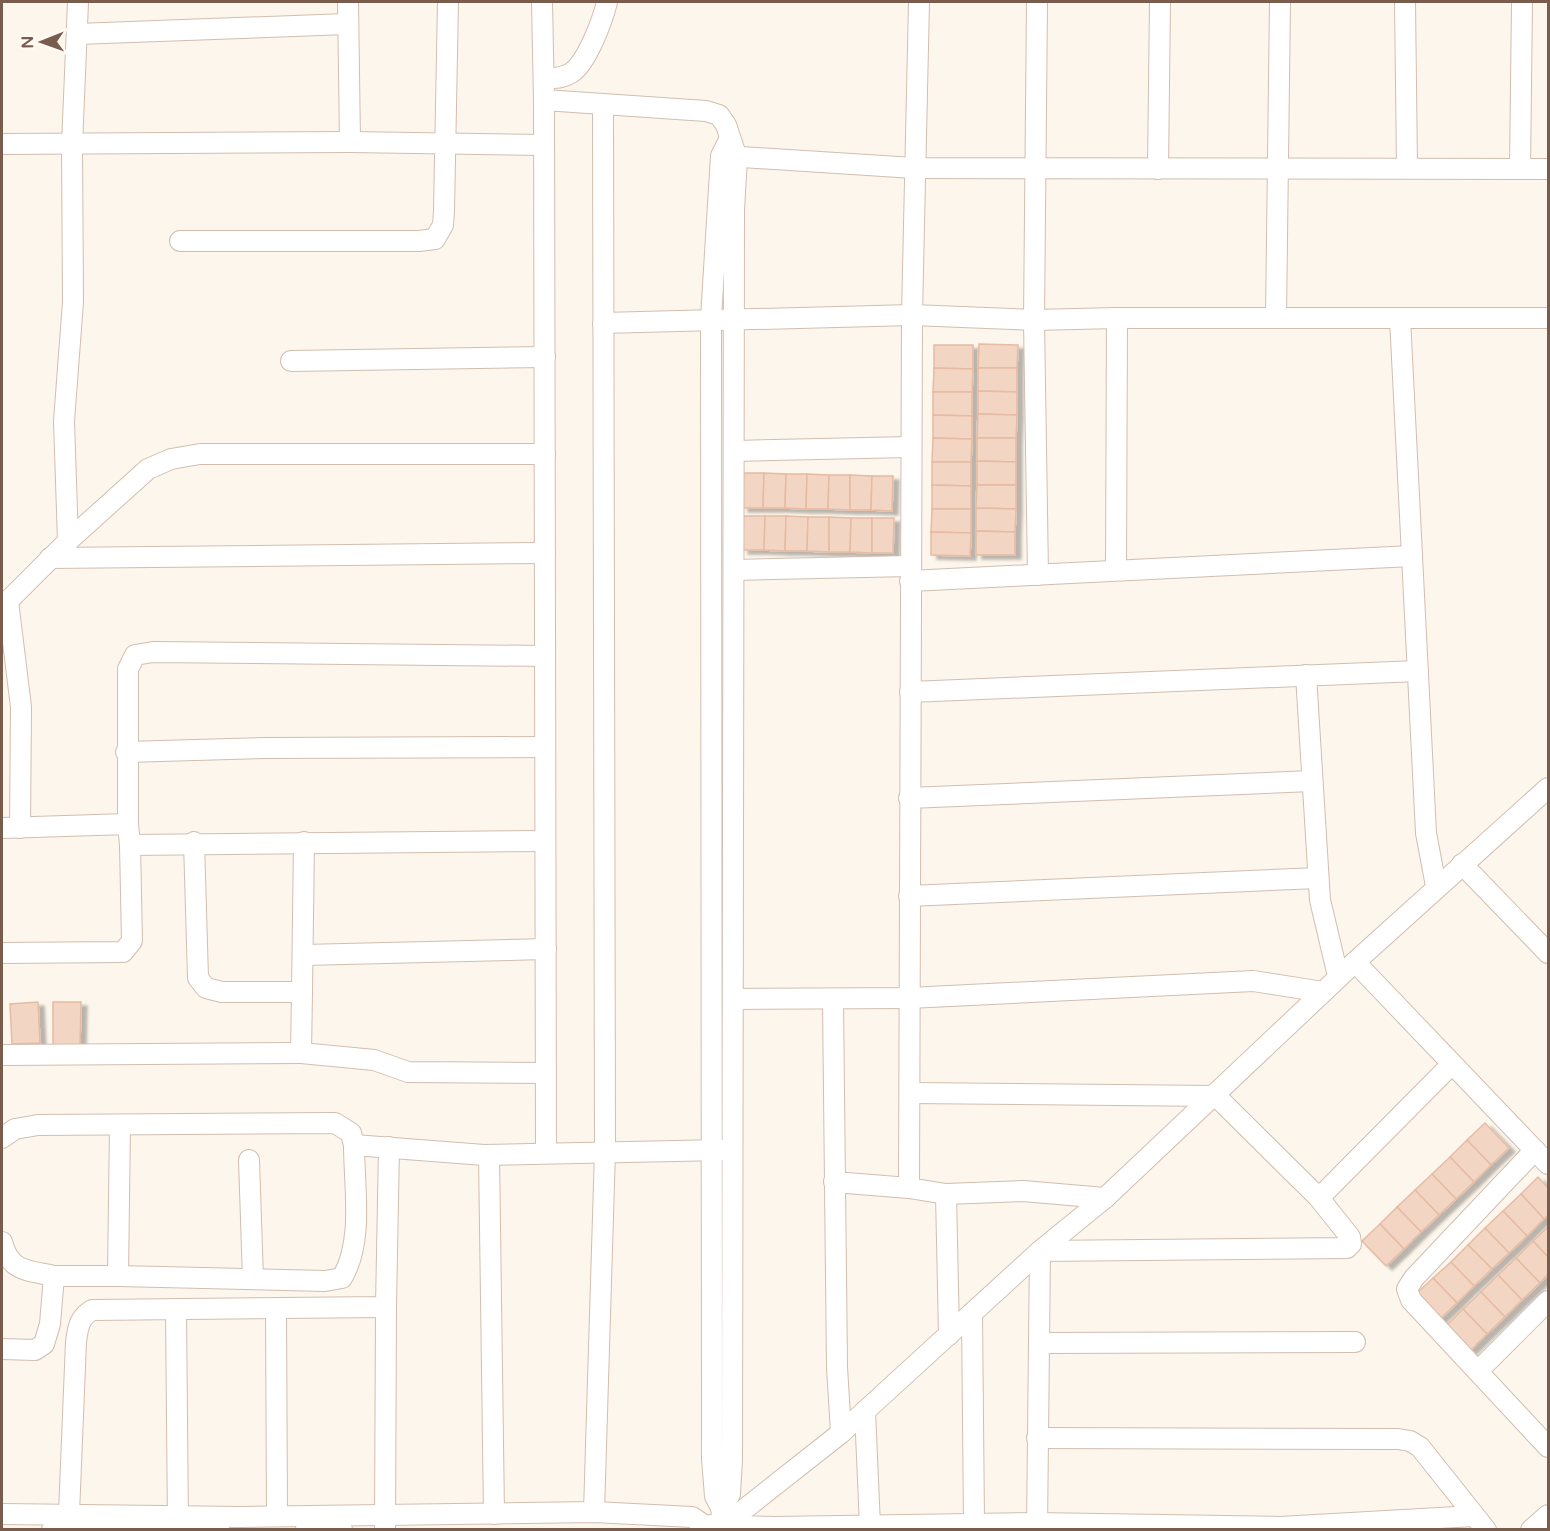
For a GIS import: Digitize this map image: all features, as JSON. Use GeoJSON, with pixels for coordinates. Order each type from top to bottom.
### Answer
{"type":"FeatureCollection","features":[{"type":"Feature","properties":{"kind":"street"},"geometry":{"type":"LineString","coordinates":[[68,541],[64,421],[73,302],[72,145],[78,2]]}},
{"type":"Feature","properties":{"kind":"street"},"geometry":{"type":"LineString","coordinates":[[348,2],[350,142]]}},
{"type":"Feature","properties":{"kind":"street"},"geometry":{"type":"LineString","coordinates":[[180,241],[419,241],[435,239],[443,225],[448,143],[448,2]]}},
{"type":"Feature","properties":{"kind":"street"},"geometry":{"type":"LineString","coordinates":[[542,2],[546,1152]]}},
{"type":"Feature","properties":{"kind":"street"},"geometry":{"type":"LineString","coordinates":[[544,79],[564,77],[574,71],[603,20],[607,2]]}},
{"type":"Feature","properties":{"kind":"street"},"geometry":{"type":"LineString","coordinates":[[909,1188],[910,447],[919,2]]}},
{"type":"Feature","properties":{"kind":"street"},"geometry":{"type":"LineString","coordinates":[[1037,2],[1034,320],[1038,574]]}},
{"type":"Feature","properties":{"kind":"street"},"geometry":{"type":"LineString","coordinates":[[1158,169],[1160,2]]}},
{"type":"Feature","properties":{"kind":"street"},"geometry":{"type":"LineString","coordinates":[[1276,318],[1280,169],[1280,2]]}},
{"type":"Feature","properties":{"kind":"street"},"geometry":{"type":"LineString","coordinates":[[1405,2],[1407,167]]}},
{"type":"Feature","properties":{"kind":"street"},"geometry":{"type":"LineString","coordinates":[[1520,169],[1522,2]]}},
{"type":"Feature","properties":{"kind":"street"},"geometry":{"type":"LineString","coordinates":[[77,34],[347,24]]}},
{"type":"Feature","properties":{"kind":"street"},"geometry":{"type":"LineString","coordinates":[[544,100],[706,111],[719,115],[726,125],[734,210],[732,1460],[730,1494],[714,1525]]}},
{"type":"Feature","properties":{"kind":"street"},"geometry":{"type":"LineString","coordinates":[[594,1512],[605,1151],[603,105]]}},
{"type":"Feature","properties":{"kind":"street"},"geometry":{"type":"LineString","coordinates":[[2,144],[350,142],[544,145]]}},
{"type":"Feature","properties":{"kind":"street"},"geometry":{"type":"LineString","coordinates":[[729,151],[914,168],[1407,167],[1548,170]]}},
{"type":"Feature","properties":{"kind":"street"},"geometry":{"type":"LineString","coordinates":[[714,1525],[710,1150],[711,318],[729,151]]}},
{"type":"Feature","properties":{"kind":"street"},"geometry":{"type":"LineString","coordinates":[[603,323],[711,318],[912,315],[1034,320],[1548,318]]}},
{"type":"Feature","properties":{"kind":"street"},"geometry":{"type":"LineString","coordinates":[[1116,570],[1117,318]]}},
{"type":"Feature","properties":{"kind":"street"},"geometry":{"type":"LineString","coordinates":[[1400,318],[1426,833],[1436,886]]}},
{"type":"Feature","properties":{"kind":"street"},"geometry":{"type":"LineString","coordinates":[[291,361],[545,357]]}},
{"type":"Feature","properties":{"kind":"street"},"geometry":{"type":"LineString","coordinates":[[734,451],[910,447]]}},
{"type":"Feature","properties":{"kind":"street"},"geometry":{"type":"LineString","coordinates":[[128,824],[11,828],[21,708],[5,604],[68,541],[148,469],[200,454],[545,454]]}},
{"type":"Feature","properties":{"kind":"street"},"geometry":{"type":"LineString","coordinates":[[50,558],[545,553]]}},
{"type":"Feature","properties":{"kind":"street"},"geometry":{"type":"LineString","coordinates":[[734,570],[1038,574],[1412,556]]}},
{"type":"Feature","properties":{"kind":"street"},"geometry":{"type":"LineString","coordinates":[[2,953],[123,952],[132,941],[126,752],[128,669],[135,655],[153,652],[545,656]]}},
{"type":"Feature","properties":{"kind":"street"},"geometry":{"type":"LineString","coordinates":[[910,692],[1418,671]]}},
{"type":"Feature","properties":{"kind":"street"},"geometry":{"type":"LineString","coordinates":[[1306,675],[1320,900],[1338,976]]}},
{"type":"Feature","properties":{"kind":"street"},"geometry":{"type":"LineString","coordinates":[[126,752],[265,748],[545,747]]}},
{"type":"Feature","properties":{"kind":"street"},"geometry":{"type":"LineString","coordinates":[[909,798],[1312,781]]}},
{"type":"Feature","properties":{"kind":"street"},"geometry":{"type":"LineString","coordinates":[[714,1525],[760,1499],[865,1411],[1040,1251],[1105,1198],[1216,1096],[1338,976],[1548,788]]}},
{"type":"Feature","properties":{"kind":"street"},"geometry":{"type":"LineString","coordinates":[[130,845],[194,842],[545,841]]}},
{"type":"Feature","properties":{"kind":"street"},"geometry":{"type":"LineString","coordinates":[[194,842],[198,978],[206,988],[222,992],[302,992]]}},
{"type":"Feature","properties":{"kind":"street"},"geometry":{"type":"LineString","coordinates":[[301,1053],[304,842]]}},
{"type":"Feature","properties":{"kind":"street"},"geometry":{"type":"LineString","coordinates":[[1462,864],[1548,952]]}},
{"type":"Feature","properties":{"kind":"street"},"geometry":{"type":"LineString","coordinates":[[909,896],[1318,878]]}},
{"type":"Feature","properties":{"kind":"street"},"geometry":{"type":"LineString","coordinates":[[303,956],[546,949]]}},
{"type":"Feature","properties":{"kind":"street"},"geometry":{"type":"LineString","coordinates":[[1355,962],[1542,1157],[1414,1278],[1407,1289],[1411,1300],[1548,1447]]}},
{"type":"Feature","properties":{"kind":"street"},"geometry":{"type":"LineString","coordinates":[[733,999],[909,998],[1252,981],[1323,992]]}},
{"type":"Feature","properties":{"kind":"street"},"geometry":{"type":"LineString","coordinates":[[833,1000],[837,1366],[841,1432]]}},
{"type":"Feature","properties":{"kind":"street"},"geometry":{"type":"LineString","coordinates":[[2,1055],[301,1053],[374,1060],[408,1072],[546,1073]]}},
{"type":"Feature","properties":{"kind":"street"},"geometry":{"type":"LineString","coordinates":[[1319,1198],[1452,1064]]}},
{"type":"Feature","properties":{"kind":"street"},"geometry":{"type":"LineString","coordinates":[[910,1093],[1216,1096],[1319,1198],[1350,1237],[1351,1244],[1347,1248],[1040,1251]]}},
{"type":"Feature","properties":{"kind":"street"},"geometry":{"type":"LineString","coordinates":[[2,1138],[15,1129],[38,1125],[335,1123],[351,1133],[354,1144],[354,1244],[350,1264],[342,1278],[325,1281],[54,1276],[16,1268],[5,1254],[2,1242]]}},
{"type":"Feature","properties":{"kind":"street"},"geometry":{"type":"LineString","coordinates":[[118,1276],[120,1126]]}},
{"type":"Feature","properties":{"kind":"street"},"geometry":{"type":"LineString","coordinates":[[354,1144],[489,1155],[546,1152],[733,1150]]}},
{"type":"Feature","properties":{"kind":"street"},"geometry":{"type":"LineString","coordinates":[[386,1522],[389,1147]]}},
{"type":"Feature","properties":{"kind":"street"},"geometry":{"type":"LineString","coordinates":[[489,1155],[494,1514]]}},
{"type":"Feature","properties":{"kind":"street"},"geometry":{"type":"LineString","coordinates":[[249,1160],[253,1279]]}},
{"type":"Feature","properties":{"kind":"street"},"geometry":{"type":"LineString","coordinates":[[834,1182],[909,1188],[946,1194],[1023,1191],[1105,1198]]}},
{"type":"Feature","properties":{"kind":"street"},"geometry":{"type":"LineString","coordinates":[[946,1194],[949,1335]]}},
{"type":"Feature","properties":{"kind":"street"},"geometry":{"type":"LineString","coordinates":[[1037,1526],[1040,1251]]}},
{"type":"Feature","properties":{"kind":"street"},"geometry":{"type":"LineString","coordinates":[[2,1349],[35,1350],[44,1344],[50,1323],[54,1276]]}},
{"type":"Feature","properties":{"kind":"street"},"geometry":{"type":"LineString","coordinates":[[1478,1371],[1548,1301]]}},
{"type":"Feature","properties":{"kind":"street"},"geometry":{"type":"LineString","coordinates":[[69,1513],[78,1325],[83,1315],[92,1310],[386,1307]]}},
{"type":"Feature","properties":{"kind":"street"},"geometry":{"type":"LineString","coordinates":[[276,1309],[277,1516]]}},
{"type":"Feature","properties":{"kind":"street"},"geometry":{"type":"LineString","coordinates":[[176,1310],[178,1521]]}},
{"type":"Feature","properties":{"kind":"street"},"geometry":{"type":"LineString","coordinates":[[972,1313],[974,1524]]}},
{"type":"Feature","properties":{"kind":"street"},"geometry":{"type":"LineString","coordinates":[[1039,1342],[1355,1342]]}},
{"type":"Feature","properties":{"kind":"street"},"geometry":{"type":"LineString","coordinates":[[865,1411],[870,1526]]}},
{"type":"Feature","properties":{"kind":"street"},"geometry":{"type":"LineString","coordinates":[[1037,1438],[1404,1440],[1420,1447],[1480,1523]]}},
{"type":"Feature","properties":{"kind":"street"},"geometry":{"type":"LineString","coordinates":[[52,1530],[277,1516],[386,1522],[494,1514],[594,1512],[692,1517],[714,1525],[974,1524],[1280,1527],[1480,1523]]}},
{"type":"Feature","properties":{"kind":"street"},"geometry":{"type":"LineString","coordinates":[[2,1514],[69,1513],[342,1530]]}},
{"type":"Feature","properties":{"kind":"street"},"geometry":{"type":"LineString","coordinates":[[1531,1530],[1548,1515]]}},
{"type":"Feature","properties":{"kind":"building"},"geometry":{"type":"Polygon","coordinates":[[[979,344],[1018,345],[1017,368],[978,368],[979,344]]]}},
{"type":"Feature","properties":{"kind":"building"},"geometry":{"type":"Polygon","coordinates":[[[934,345],[973,345],[973,369],[934,368],[934,345]]]}},
{"type":"Feature","properties":{"kind":"building"},"geometry":{"type":"Polygon","coordinates":[[[934,368],[973,369],[972,392],[933,392],[934,368]]]}},
{"type":"Feature","properties":{"kind":"building"},"geometry":{"type":"Polygon","coordinates":[[[978,368],[1017,368],[1017,392],[978,391],[978,368]]]}},
{"type":"Feature","properties":{"kind":"building"},"geometry":{"type":"Polygon","coordinates":[[[978,391],[1017,392],[1017,415],[978,414],[978,391]]]}},
{"type":"Feature","properties":{"kind":"building"},"geometry":{"type":"Polygon","coordinates":[[[933,392],[972,392],[972,416],[933,415],[933,392]]]}},
{"type":"Feature","properties":{"kind":"building"},"geometry":{"type":"Polygon","coordinates":[[[978,414],[1017,415],[1016,438],[977,438],[978,414]]]}},
{"type":"Feature","properties":{"kind":"building"},"geometry":{"type":"Polygon","coordinates":[[[933,415],[972,416],[972,439],[933,438],[933,415]]]}},
{"type":"Feature","properties":{"kind":"building"},"geometry":{"type":"Polygon","coordinates":[[[933,438],[972,439],[971,462],[932,462],[933,438]]]}},
{"type":"Feature","properties":{"kind":"building"},"geometry":{"type":"Polygon","coordinates":[[[977,438],[1016,438],[1016,462],[977,461],[977,438]]]}},
{"type":"Feature","properties":{"kind":"building"},"geometry":{"type":"Polygon","coordinates":[[[977,461],[1016,462],[1016,485],[977,485],[977,461]]]}},
{"type":"Feature","properties":{"kind":"building"},"geometry":{"type":"Polygon","coordinates":[[[932,462],[971,462],[971,486],[932,485],[932,462]]]}},
{"type":"Feature","properties":{"kind":"building"},"geometry":{"type":"Polygon","coordinates":[[[742,473],[764,473],[763,508],[742,508],[742,473]]]}},
{"type":"Feature","properties":{"kind":"building"},"geometry":{"type":"Polygon","coordinates":[[[764,473],[786,474],[785,508],[763,508],[764,473]]]}},
{"type":"Feature","properties":{"kind":"building"},"geometry":{"type":"Polygon","coordinates":[[[786,474],[807,474],[806,509],[785,508],[786,474]]]}},
{"type":"Feature","properties":{"kind":"building"},"geometry":{"type":"Polygon","coordinates":[[[807,474],[829,475],[828,509],[806,509],[807,474]]]}},
{"type":"Feature","properties":{"kind":"building"},"geometry":{"type":"Polygon","coordinates":[[[829,475],[850,475],[850,510],[828,509],[829,475]]]}},
{"type":"Feature","properties":{"kind":"building"},"geometry":{"type":"Polygon","coordinates":[[[850,475],[872,476],[871,510],[850,510],[850,475]]]}},
{"type":"Feature","properties":{"kind":"building"},"geometry":{"type":"Polygon","coordinates":[[[872,476],[893,476],[892,511],[871,510],[872,476]]]}},
{"type":"Feature","properties":{"kind":"building"},"geometry":{"type":"Polygon","coordinates":[[[932,485],[971,486],[971,509],[932,509],[932,485]]]}},
{"type":"Feature","properties":{"kind":"building"},"geometry":{"type":"Polygon","coordinates":[[[977,485],[1016,485],[1016,509],[976,508],[977,485]]]}},
{"type":"Feature","properties":{"kind":"building"},"geometry":{"type":"Polygon","coordinates":[[[976,508],[1016,509],[1015,532],[976,531],[976,508]]]}},
{"type":"Feature","properties":{"kind":"building"},"geometry":{"type":"Polygon","coordinates":[[[932,509],[971,509],[971,533],[931,532],[932,509]]]}},
{"type":"Feature","properties":{"kind":"building"},"geometry":{"type":"Polygon","coordinates":[[[743,516],[765,516],[764,550],[742,550],[743,516]]]}},
{"type":"Feature","properties":{"kind":"building"},"geometry":{"type":"Polygon","coordinates":[[[765,516],[786,516],[785,551],[764,550],[765,516]]]}},
{"type":"Feature","properties":{"kind":"building"},"geometry":{"type":"Polygon","coordinates":[[[786,516],[808,517],[807,551],[785,551],[786,516]]]}},
{"type":"Feature","properties":{"kind":"building"},"geometry":{"type":"Polygon","coordinates":[[[808,517],[829,517],[829,552],[807,551],[808,517]]]}},
{"type":"Feature","properties":{"kind":"building"},"geometry":{"type":"Polygon","coordinates":[[[829,517],[851,518],[850,552],[829,552],[829,517]]]}},
{"type":"Feature","properties":{"kind":"building"},"geometry":{"type":"Polygon","coordinates":[[[851,518],[872,518],[872,553],[850,552],[851,518]]]}},
{"type":"Feature","properties":{"kind":"building"},"geometry":{"type":"Polygon","coordinates":[[[872,518],[894,518],[893,553],[872,553],[872,518]]]}},
{"type":"Feature","properties":{"kind":"building"},"geometry":{"type":"Polygon","coordinates":[[[976,531],[1015,532],[1015,555],[976,555],[976,531]]]}},
{"type":"Feature","properties":{"kind":"building"},"geometry":{"type":"Polygon","coordinates":[[[931,532],[971,533],[970,556],[931,555],[931,532]]]}},
{"type":"Feature","properties":{"kind":"building"},"geometry":{"type":"Polygon","coordinates":[[[38,1002],[40,1043],[12,1044],[10,1004],[38,1002]]]}},
{"type":"Feature","properties":{"kind":"building"},"geometry":{"type":"Polygon","coordinates":[[[53,1002],[81,1002],[80,1045],[53,1045],[53,1002]]]}},
{"type":"Feature","properties":{"kind":"building"},"geometry":{"type":"Polygon","coordinates":[[[1485,1123],[1509,1148],[1491,1165],[1467,1140],[1485,1123]]]}},
{"type":"Feature","properties":{"kind":"building"},"geometry":{"type":"Polygon","coordinates":[[[1467,1140],[1491,1165],[1474,1182],[1450,1157],[1467,1140]]]}},
{"type":"Feature","properties":{"kind":"building"},"geometry":{"type":"Polygon","coordinates":[[[1450,1157],[1474,1182],[1456,1199],[1432,1174],[1450,1157]]]}},
{"type":"Feature","properties":{"kind":"building"},"geometry":{"type":"Polygon","coordinates":[[[1432,1174],[1456,1199],[1439,1215],[1415,1190],[1432,1174]]]}},
{"type":"Feature","properties":{"kind":"building"},"geometry":{"type":"Polygon","coordinates":[[[1538,1177],[1548,1188],[1548,1215],[1544,1219],[1521,1194],[1538,1177]]]}},
{"type":"Feature","properties":{"kind":"building"},"geometry":{"type":"Polygon","coordinates":[[[1415,1190],[1439,1215],[1421,1232],[1397,1207],[1415,1190]]]}},
{"type":"Feature","properties":{"kind":"building"},"geometry":{"type":"Polygon","coordinates":[[[1521,1194],[1544,1219],[1527,1236],[1503,1211],[1521,1194]]]}},
{"type":"Feature","properties":{"kind":"building"},"geometry":{"type":"Polygon","coordinates":[[[1397,1207],[1421,1232],[1404,1249],[1380,1224],[1397,1207]]]}},
{"type":"Feature","properties":{"kind":"building"},"geometry":{"type":"Polygon","coordinates":[[[1503,1211],[1527,1236],[1509,1253],[1485,1228],[1503,1211]]]}},
{"type":"Feature","properties":{"kind":"building"},"geometry":{"type":"Polygon","coordinates":[[[1380,1224],[1404,1249],[1386,1266],[1362,1241],[1380,1224]]]}},
{"type":"Feature","properties":{"kind":"building"},"geometry":{"type":"Polygon","coordinates":[[[1548,1227],[1548,1257],[1533,1241],[1548,1227]]]}},
{"type":"Feature","properties":{"kind":"building"},"geometry":{"type":"Polygon","coordinates":[[[1485,1228],[1509,1253],[1492,1269],[1468,1245],[1485,1228]]]}},
{"type":"Feature","properties":{"kind":"building"},"geometry":{"type":"Polygon","coordinates":[[[1533,1241],[1548,1257],[1548,1274],[1540,1283],[1516,1258],[1533,1241]]]}},
{"type":"Feature","properties":{"kind":"building"},"geometry":{"type":"Polygon","coordinates":[[[1468,1245],[1492,1269],[1474,1286],[1451,1262],[1468,1245]]]}},
{"type":"Feature","properties":{"kind":"building"},"geometry":{"type":"Polygon","coordinates":[[[1516,1258],[1540,1283],[1522,1300],[1498,1275],[1516,1258]]]}},
{"type":"Feature","properties":{"kind":"building"},"geometry":{"type":"Polygon","coordinates":[[[1451,1262],[1474,1286],[1457,1303],[1433,1278],[1451,1262]]]}},
{"type":"Feature","properties":{"kind":"building"},"geometry":{"type":"Polygon","coordinates":[[[1498,1275],[1522,1300],[1505,1317],[1481,1292],[1498,1275]]]}},
{"type":"Feature","properties":{"kind":"building"},"geometry":{"type":"Polygon","coordinates":[[[1433,1278],[1457,1303],[1439,1320],[1415,1295],[1433,1278]]]}},
{"type":"Feature","properties":{"kind":"building"},"geometry":{"type":"Polygon","coordinates":[[[1481,1292],[1505,1317],[1487,1334],[1463,1309],[1481,1292]]]}},
{"type":"Feature","properties":{"kind":"building"},"geometry":{"type":"Polygon","coordinates":[[[1463,1309],[1487,1334],[1470,1351],[1446,1326],[1463,1309]]]}}]}
